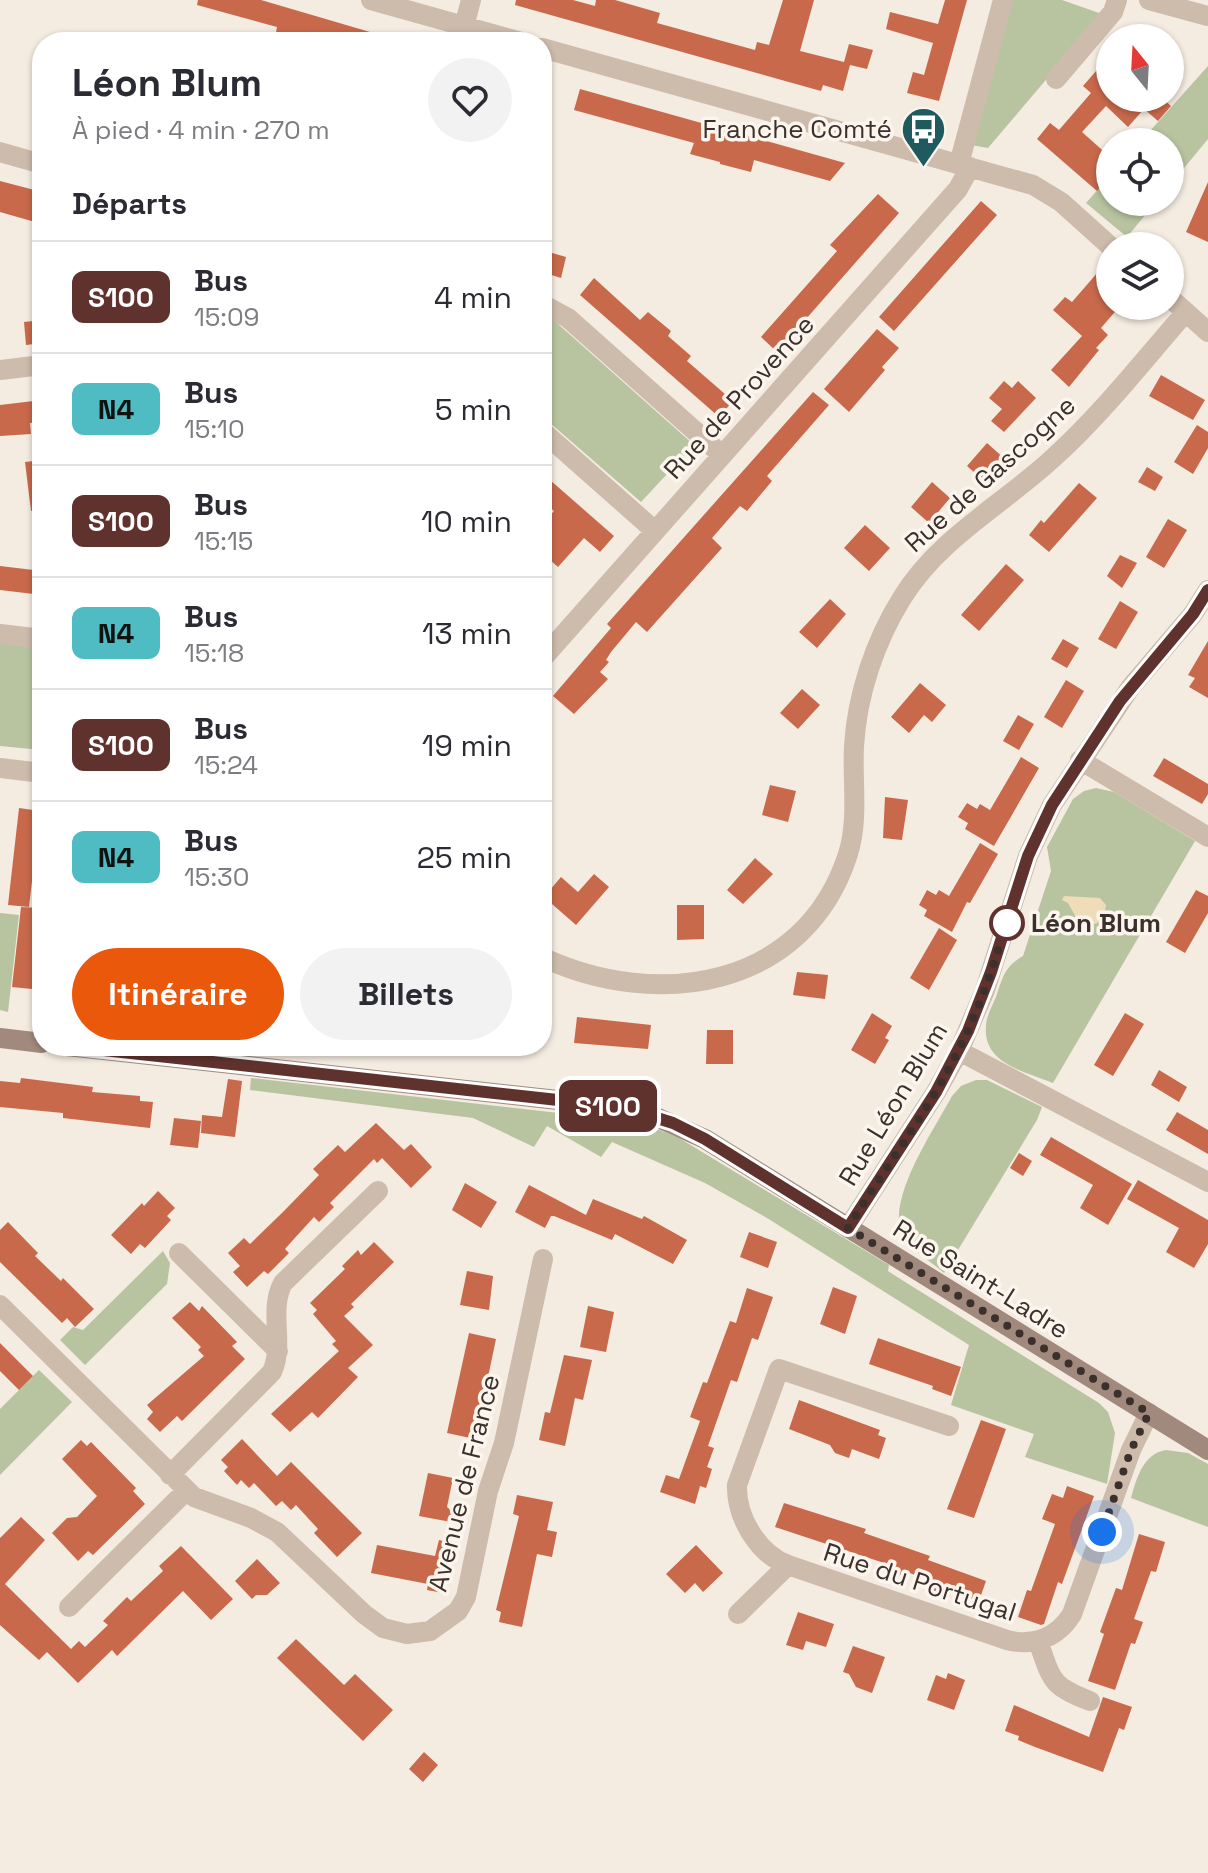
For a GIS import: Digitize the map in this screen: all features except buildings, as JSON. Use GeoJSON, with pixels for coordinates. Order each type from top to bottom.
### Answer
{"type":"FeatureCollection","features":[{"type":"Feature","properties":{"kind":"street"},"geometry":{"type":"LineString","coordinates":[[371,0],[457,32]]}},
{"type":"Feature","properties":{"kind":"street"},"geometry":{"type":"LineString","coordinates":[[463,32],[471,0]]}},
{"type":"Feature","properties":{"kind":"street","name":"Rue de Provence"},"geometry":{"type":"LineString","coordinates":[[552,648],[958,189],[1003,0]]}},
{"type":"Feature","properties":{"kind":"street"},"geometry":{"type":"LineString","coordinates":[[1056,79],[1113,12],[1117,0]]}},
{"type":"Feature","properties":{"kind":"street"},"geometry":{"type":"LineString","coordinates":[[1149,0],[1208,16]]}},
{"type":"Feature","properties":{"kind":"street"},"geometry":{"type":"LineString","coordinates":[[552,51],[1043,189],[1096,233]]}},
{"type":"Feature","properties":{"kind":"street"},"geometry":{"type":"LineString","coordinates":[[0,152],[32,161]]}},
{"type":"Feature","properties":{"kind":"street"},"geometry":{"type":"LineString","coordinates":[[552,309],[568,318],[722,455]]}},
{"type":"Feature","properties":{"kind":"street"},"geometry":{"type":"LineString","coordinates":[[1186,312],[1208,332]]}},
{"type":"Feature","properties":{"kind":"street","name":"Rue de Gascogne"},"geometry":{"type":"LineString","coordinates":[[552,961],[631,983],[693,984],[726,976],[753,964],[778,950],[803,928],[824,902],[847,855],[853,826],[854,744],[858,716],[876,650],[902,598],[946,544],[1018,490],[1068,444],[1186,312]]}},
{"type":"Feature","properties":{"kind":"street"},"geometry":{"type":"LineString","coordinates":[[0,370],[32,366]]}},
{"type":"Feature","properties":{"kind":"street"},"geometry":{"type":"LineString","coordinates":[[552,440],[655,531]]}},
{"type":"Feature","properties":{"kind":"street","name":"Rue Léon Blum"},"geometry":{"type":"LineString","coordinates":[[848,1228],[959,1051],[988,981],[1034,840],[1080,760],[1130,688],[1193,614],[1208,590]]}},
{"type":"Feature","properties":{"kind":"street"},"geometry":{"type":"LineString","coordinates":[[0,634],[32,638]]}},
{"type":"Feature","properties":{"kind":"street"},"geometry":{"type":"LineString","coordinates":[[1080,760],[1208,837]]}},
{"type":"Feature","properties":{"kind":"street"},"geometry":{"type":"LineString","coordinates":[[0,768],[32,772]]}},
{"type":"Feature","properties":{"kind":"street"},"geometry":{"type":"LineString","coordinates":[[0,1038],[32,1042]]}},
{"type":"Feature","properties":{"kind":"street"},"geometry":{"type":"LineString","coordinates":[[959,1051],[1208,1182]]}},
{"type":"Feature","properties":{"kind":"street","name":"Rue Saint-Ladre"},"geometry":{"type":"LineString","coordinates":[[158,1056],[585,1103],[638,1112],[673,1123],[705,1139],[1208,1450]]}},
{"type":"Feature","properties":{"kind":"street"},"geometry":{"type":"LineString","coordinates":[[170,1475],[272,1372],[278,1351],[277,1304],[283,1283],[378,1191]]}},
{"type":"Feature","properties":{"kind":"street"},"geometry":{"type":"LineString","coordinates":[[179,1253],[278,1351]]}},
{"type":"Feature","properties":{"kind":"street","name":"Avenue de France"},"geometry":{"type":"LineString","coordinates":[[0,1305],[186,1491],[202,1502],[251,1518],[277,1532],[383,1628],[418,1634],[440,1626],[458,1611],[466,1597],[488,1491],[504,1443],[543,1259]]}},
{"type":"Feature","properties":{"kind":"street"},"geometry":{"type":"LineString","coordinates":[[788,1565],[761,1549],[742,1511],[737,1493],[737,1485],[779,1369],[949,1426]]}},
{"type":"Feature","properties":{"kind":"street","name":"Rue du Portugal"},"geometry":{"type":"LineString","coordinates":[[738,1614],[788,1565],[1007,1640],[1018,1643],[1038,1641],[1060,1629],[1072,1614],[1131,1450],[1149,1413]]}},
{"type":"Feature","properties":{"kind":"street"},"geometry":{"type":"LineString","coordinates":[[69,1607],[186,1491]]}},
{"type":"Feature","properties":{"kind":"street"},"geometry":{"type":"LineString","coordinates":[[1038,1641],[1053,1681],[1065,1692],[1090,1701]]}},
{"type":"Feature","properties":{"kind":"green space"},"geometry":{"type":"Polygon","coordinates":[[[1010,0],[1062,0],[1102,14],[988,148],[971,145],[1010,0]]]}},
{"type":"Feature","properties":{"kind":"green space"},"geometry":{"type":"Polygon","coordinates":[[[1208,66],[1208,139],[1184,168],[1184,128],[1153,128],[1167,112],[1184,112],[1184,93],[1208,66]]]}},
{"type":"Feature","properties":{"kind":"green space"},"geometry":{"type":"Polygon","coordinates":[[[1096,192],[1096,211],[1086,203],[1096,192]]]}},
{"type":"Feature","properties":{"kind":"green space"},"geometry":{"type":"Polygon","coordinates":[[[1102,216],[1144,216],[1131,232],[1121,232],[1102,216]]]}},
{"type":"Feature","properties":{"kind":"green space"},"geometry":{"type":"Polygon","coordinates":[[[552,319],[694,445],[641,502],[552,425],[552,319]]]}},
{"type":"Feature","properties":{"kind":"green space"},"geometry":{"type":"Polygon","coordinates":[[[0,639],[32,642],[32,749],[0,746],[0,639]]]}},
{"type":"Feature","properties":{"kind":"green space"},"geometry":{"type":"Polygon","coordinates":[[[1096,788],[1114,792],[1195,841],[1053,1083],[1008,1065],[999,1058],[987,1040],[986,1023],[1005,973],[1023,956],[1051,871],[1047,847],[1073,799],[1084,791],[1096,788]]]}},
{"type":"Feature","properties":{"kind":"green space"},"geometry":{"type":"Polygon","coordinates":[[[0,913],[19,915],[8,1012],[0,1010],[0,913]]]}},
{"type":"Feature","properties":{"kind":"green space"},"geometry":{"type":"Polygon","coordinates":[[[251,1078],[621,1120],[679,1138],[889,1265],[888,1271],[894,1275],[1099,1403],[1108,1412],[1115,1433],[1107,1484],[1025,1457],[1034,1434],[951,1405],[969,1345],[767,1218],[705,1183],[612,1142],[601,1157],[547,1126],[534,1147],[473,1118],[250,1090],[251,1078]]]}},
{"type":"Feature","properties":{"kind":"green space"},"geometry":{"type":"Polygon","coordinates":[[[976,1080],[987,1080],[1042,1107],[944,1273],[905,1240],[899,1219],[901,1202],[924,1144],[952,1096],[961,1086],[976,1080]]]}},
{"type":"Feature","properties":{"kind":"green space"},"geometry":{"type":"Polygon","coordinates":[[[163,1251],[170,1263],[167,1284],[85,1365],[60,1340],[73,1327],[83,1330],[163,1251]]]}},
{"type":"Feature","properties":{"kind":"green space"},"geometry":{"type":"Polygon","coordinates":[[[39,1370],[72,1402],[0,1475],[0,1409],[39,1370]]]}},
{"type":"Feature","properties":{"kind":"green space"},"geometry":{"type":"Polygon","coordinates":[[[1166,1450],[1188,1453],[1208,1464],[1208,1527],[1131,1498],[1146,1461],[1166,1450]]]}},
{"type":"Feature","properties":{"kind":"sand"},"geometry":{"type":"Polygon","coordinates":[[[1064,896],[1100,898],[1106,905],[1103,920],[1095,924],[1077,919],[1068,903],[1062,900],[1064,896]]]}},
{"type":"Feature","properties":{"kind":"bus line","name":"S100"},"geometry":{"type":"LineString","coordinates":[[158,1056],[585,1103],[638,1112],[673,1123],[705,1139],[848,1228],[959,1051],[991,972],[1034,840],[1052,805],[1120,701],[1193,614],[1208,590]]}},
{"type":"Feature","properties":{"kind":"place","name":"Franche Comté"},"geometry":{"type":"Point","coordinates":[923,168]}},
{"type":"Feature","properties":{"kind":"place","name":"Léon Blum"},"geometry":{"type":"Point","coordinates":[1007,923]}},
{"type":"Feature","properties":{"kind":"route"},"geometry":{"type":"LineString","coordinates":[[1007,923],[1009,916],[985,990],[959,1051],[848,1228],[1149,1413],[1131,1450],[1102,1532]]}}]}
